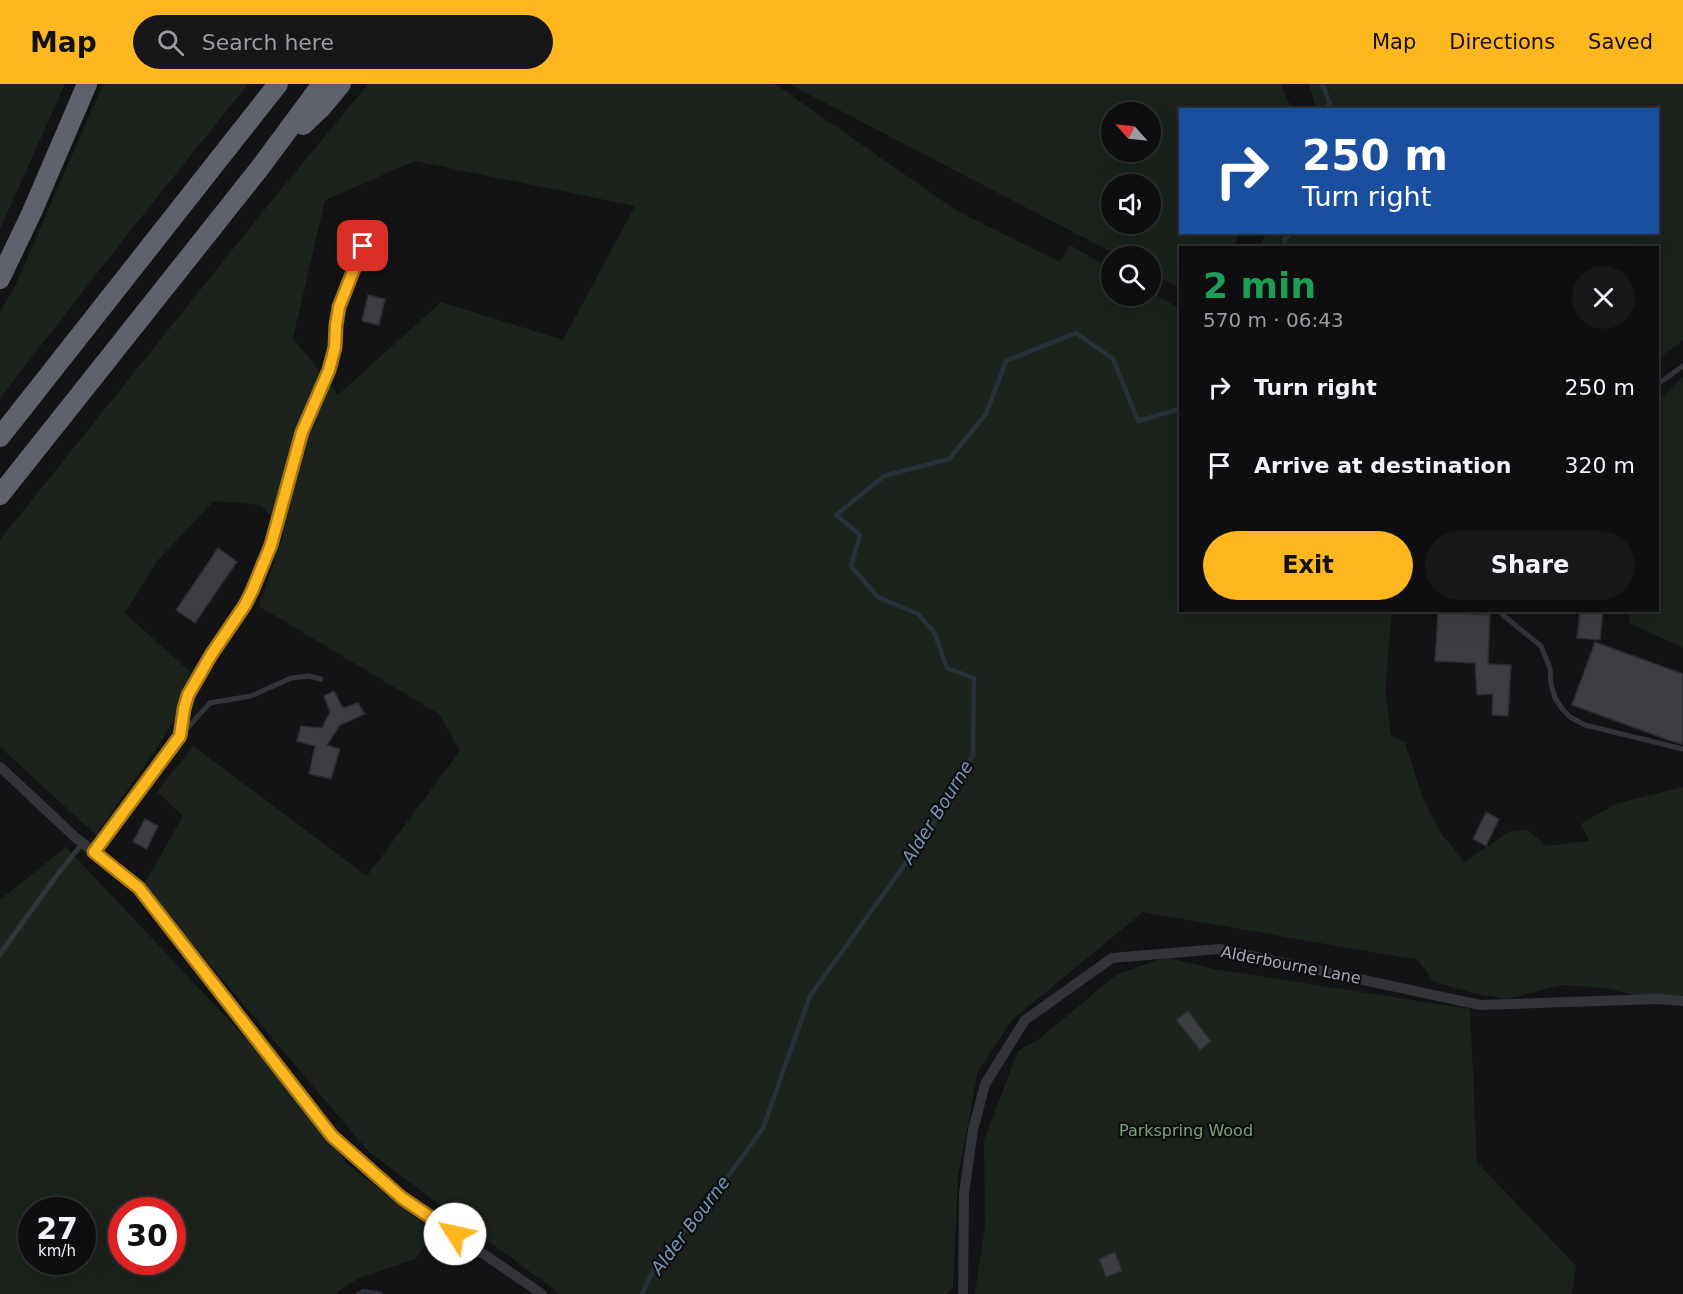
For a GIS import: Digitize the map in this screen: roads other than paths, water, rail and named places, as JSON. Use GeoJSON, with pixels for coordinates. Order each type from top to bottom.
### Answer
{"type":"FeatureCollection","features":[{"type":"Feature","properties":{"kind":"highway"},"geometry":{"type":"LineString","coordinates":[[69,124],[82,84]]}},
{"type":"Feature","properties":{"kind":"highway"},"geometry":{"type":"LineString","coordinates":[[0,279],[32,212],[87,84]]}},
{"type":"Feature","properties":{"kind":"highway"},"geometry":{"type":"LineString","coordinates":[[0,437],[278,84]]}},
{"type":"Feature","properties":{"kind":"highway"},"geometry":{"type":"LineString","coordinates":[[0,495],[259,170],[322,84]]}},
{"type":"Feature","properties":{"kind":"highway"},"geometry":{"type":"LineString","coordinates":[[259,170],[321,108],[341,84]]}},
{"type":"Feature","properties":{"kind":"street"},"geometry":{"type":"LineString","coordinates":[[0,767],[83,843],[139,888],[332,1136],[402,1198],[542,1294]]}},
{"type":"Feature","properties":{"kind":"street","name":"Alderbourne Lane"},"geometry":{"type":"LineString","coordinates":[[963,1294],[964,1194],[973,1130],[985,1084],[1024,1020],[1112,958],[1219,949],[1480,1005],[1656,999],[1683,1001]]}},
{"type":"Feature","properties":{"kind":"lane"},"geometry":{"type":"LineString","coordinates":[[180,736],[188,695],[211,655],[245,605],[271,545],[298,443],[333,357],[339,307],[363,246]]}},
{"type":"Feature","properties":{"kind":"lane"},"geometry":{"type":"LineString","coordinates":[[1659,383],[1683,366]]}},
{"type":"Feature","properties":{"kind":"lane"},"geometry":{"type":"LineString","coordinates":[[1501,612],[1541,646],[1550,668],[1555,698],[1570,717],[1585,725],[1683,749]]}},
{"type":"Feature","properties":{"kind":"lane"},"geometry":{"type":"LineString","coordinates":[[94,852],[180,736],[210,703],[250,696],[291,678],[309,676],[321,678]]}},
{"type":"Feature","properties":{"kind":"lane"},"geometry":{"type":"LineString","coordinates":[[0,954],[83,843]]}},
{"type":"Feature","properties":{"kind":"waterway","name":"Alder Bourne"},"geometry":{"type":"LineString","coordinates":[[1322,84],[1330,103],[1326,108]]}},
{"type":"Feature","properties":{"kind":"waterway","name":"Alder Bourne"},"geometry":{"type":"LineString","coordinates":[[1284,246],[1285,239],[1290,234]]}},
{"type":"Feature","properties":{"kind":"waterway","name":"Alder Bourne"},"geometry":{"type":"LineString","coordinates":[[642,1294],[655,1267],[710,1201],[763,1128],[810,996],[929,831],[973,755],[974,678],[947,668],[934,632],[918,614],[878,597],[851,566],[860,535],[836,515],[884,476],[949,459],[986,414],[1006,361],[1076,333],[1113,359],[1138,421],[1179,409]]}},
{"type":"Feature","properties":{"kind":"waterway"},"geometry":{"type":"LineString","coordinates":[[358,1294],[364,1291],[380,1294]]}},
{"type":"Feature","properties":{"kind":"park label","name":"Parkspring Wood"},"geometry":{"type":"Point","coordinates":[1186,1130]}}]}
